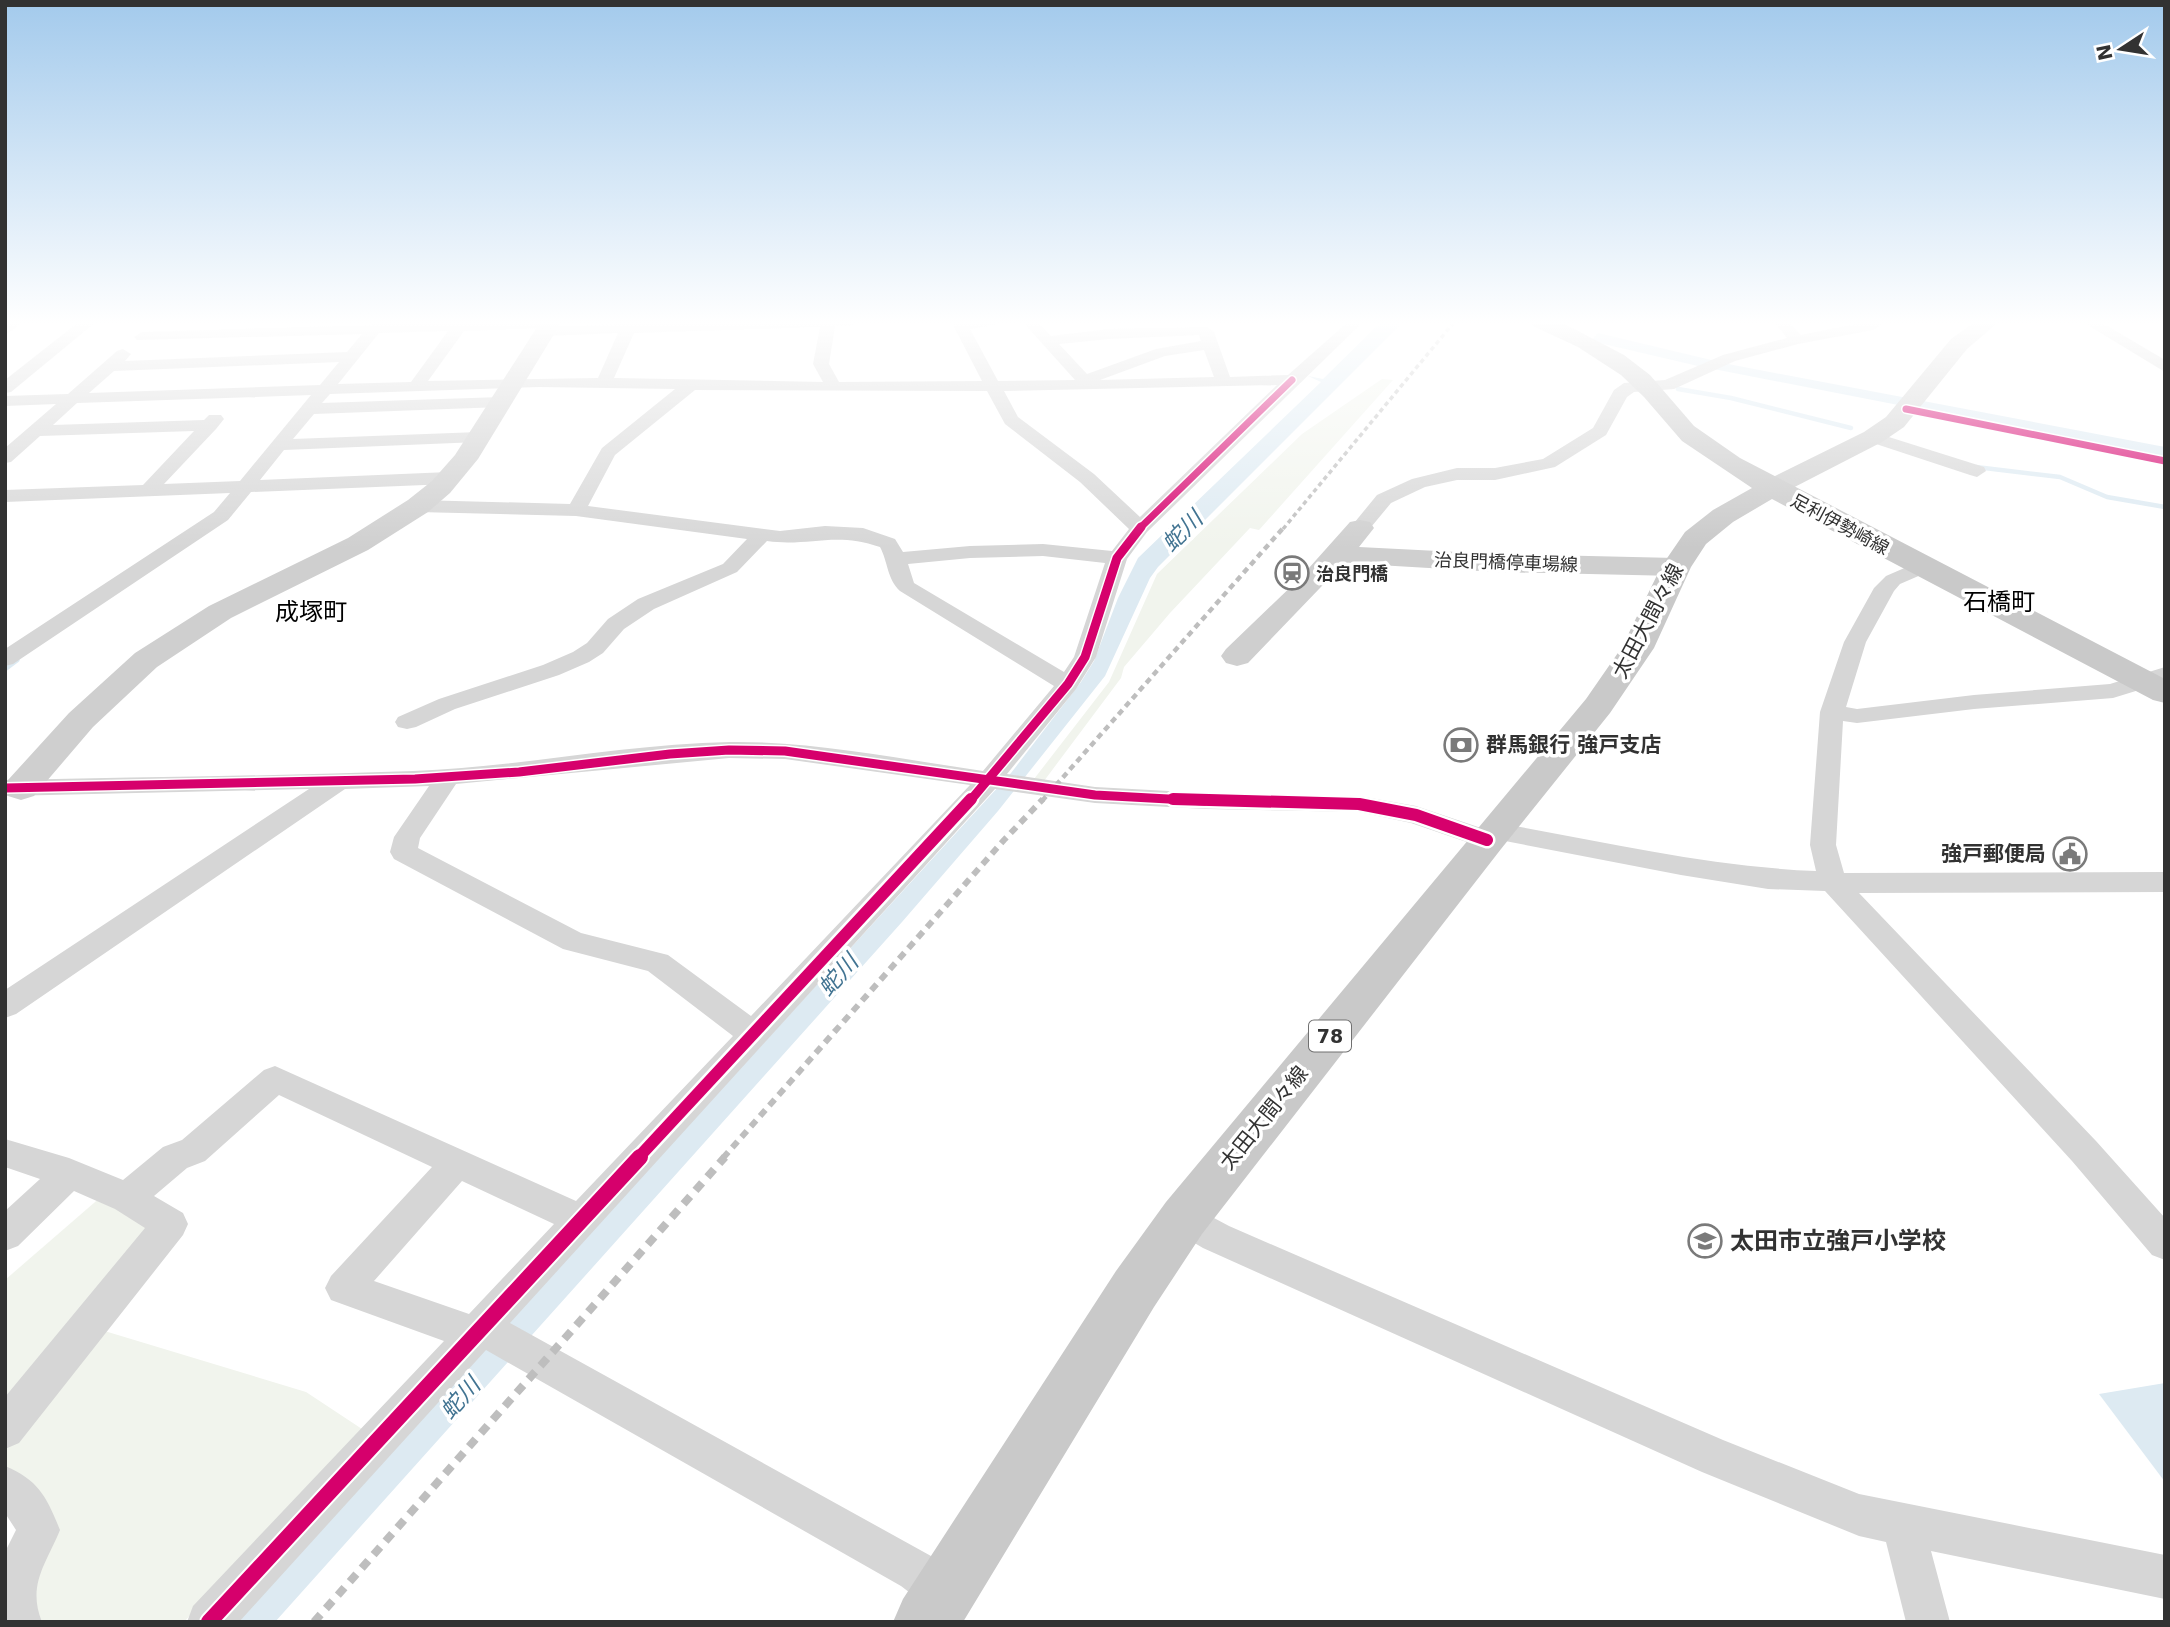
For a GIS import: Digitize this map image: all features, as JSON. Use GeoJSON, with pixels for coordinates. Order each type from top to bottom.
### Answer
{"type":"FeatureCollection","features":[{"type":"Feature","properties":{"kind":"main road","name":"足利伊勢崎線"},"geometry":{"type":"LineString","coordinates":[[1657,397],[1690,436],[1772,488],[1923,567],[2158,683]]}},
{"type":"Feature","properties":{"kind":"main road","name":"太田大間々線"},"geometry":{"type":"LineString","coordinates":[[936,1607],[1135,1289],[1184,1218],[1619,677],[1638,648],[1676,568],[1695,538],[1772,488]]}},
{"type":"Feature","properties":{"kind":"street"},"geometry":{"type":"LineString","coordinates":[[5,458],[74,397]]}},
{"type":"Feature","properties":{"kind":"street"},"geometry":{"type":"LineString","coordinates":[[5,401],[122,397]]}},
{"type":"Feature","properties":{"kind":"street"},"geometry":{"type":"LineString","coordinates":[[148,490],[236,397]]}},
{"type":"Feature","properties":{"kind":"street"},"geometry":{"type":"LineString","coordinates":[[5,659],[53,625],[211,524],[247,485],[319,397]]}},
{"type":"Feature","properties":{"kind":"street"},"geometry":{"type":"LineString","coordinates":[[309,409],[450,397]]}},
{"type":"Feature","properties":{"kind":"street"},"geometry":{"type":"LineString","coordinates":[[13,788],[146,660],[220,612],[358,544],[418,506],[449,478],[504,397]]}},
{"type":"Feature","properties":{"kind":"street"},"geometry":{"type":"LineString","coordinates":[[576,510],[608,453],[676,397]]}},
{"type":"Feature","properties":{"kind":"street"},"geometry":{"type":"LineString","coordinates":[[997,397],[1011,420],[1087,478],[1140,528]]}},
{"type":"Feature","properties":{"kind":"street"},"geometry":{"type":"LineString","coordinates":[[209,1622],[993,780],[1068,684],[1088,650],[1117,558],[1140,528],[1275,397]]}},
{"type":"Feature","properties":{"kind":"street"},"geometry":{"type":"LineString","coordinates":[[1237,656],[1310,584],[1384,499],[1419,483],[1457,474],[1495,474],[1549,463],[1600,431],[1620,397]]}},
{"type":"Feature","properties":{"kind":"street"},"geometry":{"type":"LineString","coordinates":[[1772,488],[1873,437],[1895,422],[1916,397]]}},
{"type":"Feature","properties":{"kind":"street"},"geometry":{"type":"LineString","coordinates":[[36,431],[210,425]]}},
{"type":"Feature","properties":{"kind":"street"},"geometry":{"type":"LineString","coordinates":[[280,445],[479,437]]}},
{"type":"Feature","properties":{"kind":"street"},"geometry":{"type":"LineString","coordinates":[[1873,437],[1977,471]]}},
{"type":"Feature","properties":{"kind":"street"},"geometry":{"type":"LineString","coordinates":[[5,496],[449,478]]}},
{"type":"Feature","properties":{"kind":"street"},"geometry":{"type":"LineString","coordinates":[[418,506],[576,510],[762,535],[863,534],[888,542],[897,559],[898,572],[907,587],[1068,684]]}},
{"type":"Feature","properties":{"kind":"street"},"geometry":{"type":"LineString","coordinates":[[407,722],[447,704],[551,670],[581,657],[595,648],[616,624],[646,604],[730,568],[762,535]]}},
{"type":"Feature","properties":{"kind":"street"},"geometry":{"type":"LineString","coordinates":[[897,559],[970,552],[1043,550],[1117,558]]}},
{"type":"Feature","properties":{"kind":"street","name":"治良門橋停車場線"},"geometry":{"type":"LineString","coordinates":[[1337,554],[1497,563],[1646,565],[1676,568]]}},
{"type":"Feature","properties":{"kind":"street"},"geometry":{"type":"LineString","coordinates":[[1923,567],[1893,580],[1885,588],[1854,642],[1832,712],[1823,845],[1833,882],[2084,1151],[2165,1244]]}},
{"type":"Feature","properties":{"kind":"street"},"geometry":{"type":"LineString","coordinates":[[1832,712],[1857,716],[1974,702],[2113,691],[2158,683]]}},
{"type":"Feature","properties":{"kind":"street"},"geometry":{"type":"LineString","coordinates":[[13,788],[448,777],[729,750],[785,751],[1095,795],[1206,801],[1359,803],[1492,834],[1510,834],[1681,866],[1768,879],[1833,882],[2165,882]]}},
{"type":"Feature","properties":{"kind":"street"},"geometry":{"type":"LineString","coordinates":[[448,777],[407,837],[404,852],[573,941],[658,963],[755,1034]]}},
{"type":"Feature","properties":{"kind":"street"},"geometry":{"type":"LineString","coordinates":[[5,1006],[340,781]]}},
{"type":"Feature","properties":{"kind":"street"},"geometry":{"type":"LineString","coordinates":[[127,1198],[175,1157],[193,1151],[275,1079],[581,1220]]}},
{"type":"Feature","properties":{"kind":"street"},"geometry":{"type":"LineString","coordinates":[[5,1153],[69,1173],[127,1198],[170,1224],[5,1429]]}},
{"type":"Feature","properties":{"kind":"street"},"geometry":{"type":"LineString","coordinates":[[458,1162],[344,1288],[482,1331],[528,1354],[916,1571],[936,1607]]}},
{"type":"Feature","properties":{"kind":"street"},"geometry":{"type":"LineString","coordinates":[[5,1235],[69,1173]]}},
{"type":"Feature","properties":{"kind":"street"},"geometry":{"type":"LineString","coordinates":[[1184,1218],[1216,1237],[1716,1458],[1860,1515],[2165,1577]]}},
{"type":"Feature","properties":{"kind":"street"},"geometry":{"type":"LineString","coordinates":[[5,1486],[25,1502],[38,1530],[12,1586],[15,1616],[20,1622]]}},
{"type":"Feature","properties":{"kind":"street"},"geometry":{"type":"LineString","coordinates":[[1903,1524],[1928,1622]]}},
{"type":"Feature","properties":{"kind":"shaded area"},"geometry":{"type":"Polygon","coordinates":[[[1356,397],[1378,397],[1259,530],[1250,528],[1170,613],[1124,667],[1121,678],[1044,781],[1034,779],[1109,682],[1157,574],[1302,434],[1356,397]]]}},
{"type":"Feature","properties":{"kind":"shaded area"},"geometry":{"type":"Polygon","coordinates":[[[102,1196],[161,1226],[5,1424],[5,1280],[102,1196]]]}},
{"type":"Feature","properties":{"kind":"shaded area"},"geometry":{"type":"Polygon","coordinates":[[[98,1329],[306,1392],[362,1429],[184,1622],[33,1622],[22,1610],[46,1524],[5,1473],[5,1439],[98,1329]]]}},
{"type":"Feature","properties":{"kind":"water","name":"蛇川"},"geometry":{"type":"Polygon","coordinates":[[[1305,397],[1328,397],[1158,567],[1150,578],[1105,676],[998,811],[902,922],[275,1622],[233,1622],[1011,773],[1094,661],[1118,598],[1138,558],[1305,397]]]}},
{"type":"Feature","properties":{"kind":"water"},"geometry":{"type":"Polygon","coordinates":[[[1857,397],[1901,397],[2165,447],[2165,457],[1857,397]]]}},
{"type":"Feature","properties":{"kind":"water"},"geometry":{"type":"Polygon","coordinates":[[[2165,1383],[2165,1482],[2099,1394],[2165,1383]]]}},
{"type":"Feature","properties":{"kind":"waterway"},"geometry":{"type":"LineString","coordinates":[[1725,397],[1851,428]]}},
{"type":"Feature","properties":{"kind":"waterway"},"geometry":{"type":"LineString","coordinates":[[1976,467],[2060,477],[2107,497],[2165,507]]}},
{"type":"Feature","properties":{"kind":"waterway"},"geometry":{"type":"LineString","coordinates":[[5,669],[17,660]]}},
{"type":"Feature","properties":{"kind":"railway"},"geometry":{"type":"LineString","coordinates":[[1283,529],[1392,397]]}},
{"type":"Feature","properties":{"kind":"railway"},"geometry":{"type":"LineString","coordinates":[[1042,801],[1284,527]]}},
{"type":"Feature","properties":{"kind":"railway"},"geometry":{"type":"LineString","coordinates":[[723,1158],[1043,799]]}},
{"type":"Feature","properties":{"kind":"railway"},"geometry":{"type":"LineString","coordinates":[[314,1622],[725,1157]]}},
{"type":"Feature","properties":{"kind":"cycle path"},"geometry":{"type":"LineString","coordinates":[[209,1622],[989,780],[1068,684],[1085,657],[1117,558],[1140,528],[1275,397]]}},
{"type":"Feature","properties":{"kind":"cycle path"},"geometry":{"type":"LineString","coordinates":[[1906,409],[2165,461]]}},
{"type":"Feature","properties":{"kind":"cycle path"},"geometry":{"type":"LineString","coordinates":[[5,788],[415,779],[519,772],[670,754],[729,750],[785,751],[1095,795],[1206,801],[1359,804],[1416,815],[1487,840]]}},
{"type":"Feature","properties":{"kind":"place","name":"治良門橋"},"geometry":{"type":"Point","coordinates":[1292,573]}},
{"type":"Feature","properties":{"kind":"place","name":"群馬銀行 強戸支店"},"geometry":{"type":"Point","coordinates":[1461,745]}},
{"type":"Feature","properties":{"kind":"place","name":"強戸郵便局"},"geometry":{"type":"Point","coordinates":[2070,854]}},
{"type":"Feature","properties":{"kind":"place","name":"太田市立強戸小学校"},"geometry":{"type":"Point","coordinates":[1705,1241]}},
{"type":"Feature","properties":{"kind":"district","name":"石橋町"},"geometry":{"type":"Point","coordinates":[1999,602]}},
{"type":"Feature","properties":{"kind":"district","name":"成塚町"},"geometry":{"type":"Point","coordinates":[311,612]}}]}
